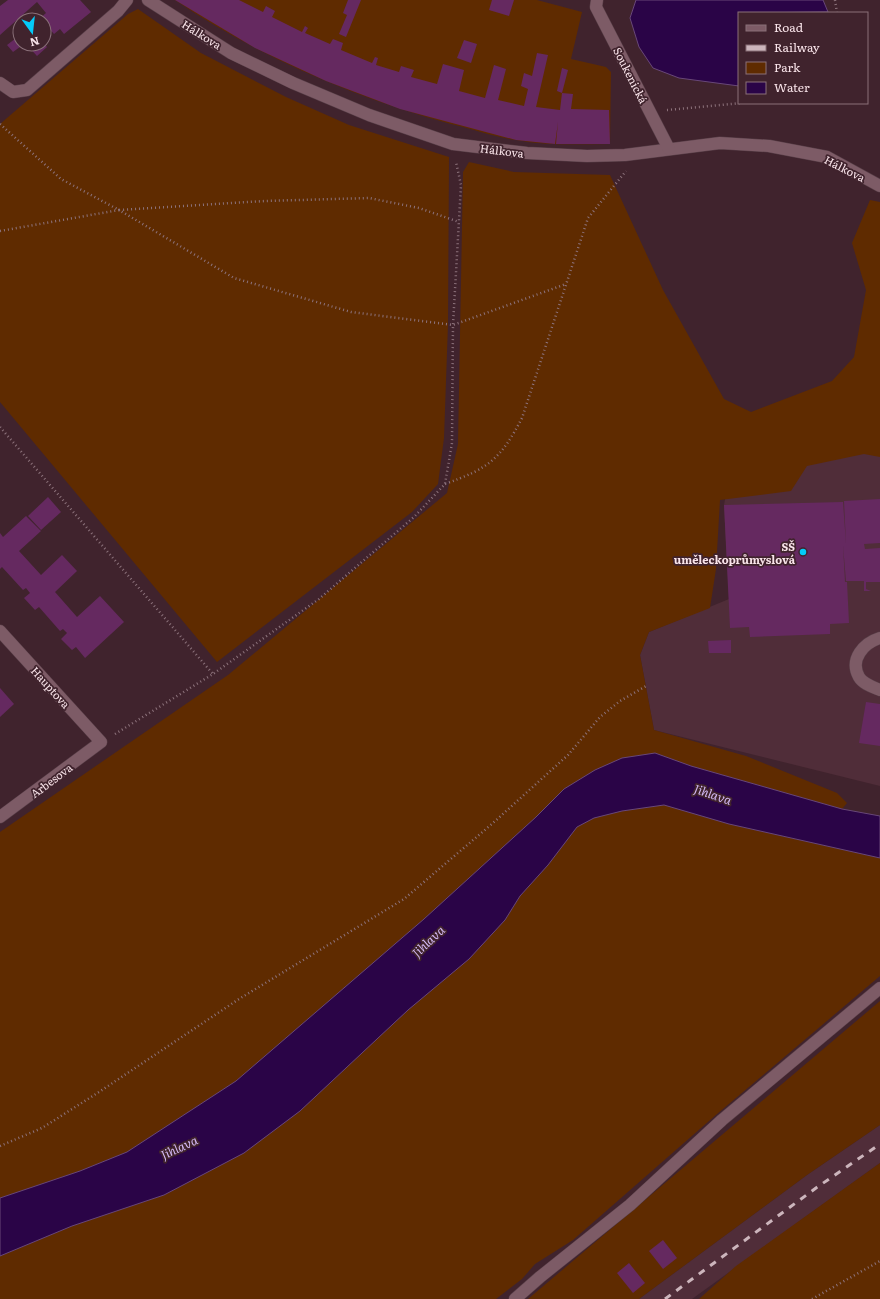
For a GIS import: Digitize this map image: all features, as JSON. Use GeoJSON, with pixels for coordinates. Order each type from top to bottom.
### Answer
{"type":"FeatureCollection","features":[{"type":"Feature","properties":{"kind":"street"},"geometry":{"type":"LineString","coordinates":[[0,83],[13,92],[27,90],[118,11],[127,0]]}},
{"type":"Feature","properties":{"kind":"street","name":"Hálkova"},"geometry":{"type":"LineString","coordinates":[[148,0],[231,52],[293,82],[369,114],[452,144],[527,153],[587,156],[625,155],[720,143],[769,146],[827,157],[880,186]]}},
{"type":"Feature","properties":{"kind":"street","name":"Soukenická"},"geometry":{"type":"LineString","coordinates":[[597,0],[596,7],[669,149]]}},
{"type":"Feature","properties":{"kind":"street","name":"Hauptova"},"geometry":{"type":"LineString","coordinates":[[0,631],[101,742]]}},
{"type":"Feature","properties":{"kind":"street"},"geometry":{"type":"LineString","coordinates":[[880,638],[870,641],[861,650],[856,660],[856,669],[859,678],[868,685],[880,690]]}},
{"type":"Feature","properties":{"kind":"street","name":"Arbesova"},"geometry":{"type":"LineString","coordinates":[[0,817],[101,742]]}},
{"type":"Feature","properties":{"kind":"street"},"geometry":{"type":"LineString","coordinates":[[515,1299],[540,1277],[630,1205],[722,1120],[880,988]]}},
{"type":"Feature","properties":{"kind":"path"},"geometry":{"type":"LineString","coordinates":[[835,0],[837,12]]}},
{"type":"Feature","properties":{"kind":"path"},"geometry":{"type":"LineString","coordinates":[[650,112],[738,103]]}},
{"type":"Feature","properties":{"kind":"path"},"geometry":{"type":"LineString","coordinates":[[0,124],[61,179],[119,210],[234,278],[351,312],[453,325],[566,284]]}},
{"type":"Feature","properties":{"kind":"path"},"geometry":{"type":"LineString","coordinates":[[445,484],[452,443],[453,325],[462,185],[452,144]]}},
{"type":"Feature","properties":{"kind":"path"},"geometry":{"type":"LineString","coordinates":[[101,742],[213,674],[319,599],[414,517],[445,484],[473,474],[493,461],[509,444],[522,418],[588,218],[627,170]]}},
{"type":"Feature","properties":{"kind":"path"},"geometry":{"type":"LineString","coordinates":[[0,231],[119,210],[265,201],[369,198],[419,208],[459,222]]}},
{"type":"Feature","properties":{"kind":"path"},"geometry":{"type":"LineString","coordinates":[[0,427],[213,674]]}},
{"type":"Feature","properties":{"kind":"path"},"geometry":{"type":"LineString","coordinates":[[0,1146],[42,1128],[239,999],[404,899],[487,828],[568,754],[600,717],[620,701],[648,685]]}},
{"type":"Feature","properties":{"kind":"path"},"geometry":{"type":"LineString","coordinates":[[812,1299],[880,1261]]}},
{"type":"Feature","properties":{"kind":"shaded area","name":"SŠ uměleckoprůmyslová"},"geometry":{"type":"Polygon","coordinates":[[[880,367],[880,786],[654,730],[640,655],[649,632],[729,599],[724,505],[736,439],[880,367]]]}},
{"type":"Feature","properties":{"kind":"shaded area"},"geometry":{"type":"Polygon","coordinates":[[[880,1125],[880,1163],[692,1299],[639,1299],[807,1175],[880,1125]]]}},
{"type":"Feature","properties":{"kind":"green space"},"geometry":{"type":"Polygon","coordinates":[[[175,0],[537,0],[582,12],[571,59],[606,67],[611,72],[610,144],[539,143],[508,139],[415,113],[343,88],[274,57],[207,21],[175,0]]]}},
{"type":"Feature","properties":{"kind":"green space"},"geometry":{"type":"Polygon","coordinates":[[[138,9],[201,53],[286,97],[349,125],[449,157],[448,324],[444,438],[438,484],[412,512],[217,662],[0,402],[0,124],[128,14],[138,9]]]}},
{"type":"Feature","properties":{"kind":"green space"},"geometry":{"type":"Polygon","coordinates":[[[469,162],[514,172],[610,175],[663,290],[724,399],[751,412],[832,381],[854,357],[866,290],[852,243],[870,200],[880,202],[880,457],[864,454],[807,466],[791,491],[720,500],[716,569],[710,608],[649,632],[640,655],[654,730],[746,756],[837,793],[847,803],[842,809],[691,766],[655,753],[564,789],[536,817],[424,919],[236,1081],[127,1152],[80,1171],[0,1198],[0,832],[228,675],[447,493],[458,444],[463,172],[469,162]]]}},
{"type":"Feature","properties":{"kind":"green space"},"geometry":{"type":"Polygon","coordinates":[[[664,805],[729,824],[880,858],[880,976],[717,1114],[573,1240],[535,1264],[522,1279],[496,1299],[0,1299],[0,1256],[72,1226],[164,1195],[244,1153],[300,1111],[408,1010],[469,959],[505,920],[520,896],[548,865],[577,827],[594,818],[622,811],[664,805]]]}},
{"type":"Feature","properties":{"kind":"green space"},"geometry":{"type":"Polygon","coordinates":[[[880,1001],[880,1125],[807,1175],[639,1299],[528,1299],[880,1001]]]}},
{"type":"Feature","properties":{"kind":"green space"},"geometry":{"type":"Polygon","coordinates":[[[880,1163],[880,1299],[699,1299],[736,1266],[880,1163]]]}},
{"type":"Feature","properties":{"kind":"water"},"geometry":{"type":"Polygon","coordinates":[[[636,0],[823,0],[828,12],[738,12],[738,86],[679,78],[653,68],[639,47],[630,18],[636,0]]]}},
{"type":"Feature","properties":{"kind":"water","name":"Jihlava"},"geometry":{"type":"Polygon","coordinates":[[[655,753],[691,766],[842,809],[880,816],[880,858],[729,824],[664,805],[622,811],[594,818],[577,827],[548,865],[520,896],[505,920],[469,959],[408,1010],[300,1111],[244,1153],[164,1195],[72,1226],[0,1256],[0,1198],[80,1171],[127,1152],[236,1081],[424,919],[536,817],[564,789],[595,770],[622,758],[655,753]]]}},
{"type":"Feature","properties":{"kind":"building"},"geometry":{"type":"Polygon","coordinates":[[[8,0],[80,0],[91,12],[64,34],[60,29],[54,34],[52,32],[52,12],[45,12],[37,2],[26,12],[12,12],[12,24],[0,35],[0,6],[8,0]]]}},
{"type":"Feature","properties":{"kind":"building"},"geometry":{"type":"Polygon","coordinates":[[[175,0],[239,0],[263,12],[266,6],[275,11],[272,17],[302,32],[305,26],[308,28],[305,33],[330,44],[333,39],[343,43],[341,50],[372,63],[375,57],[378,58],[376,65],[399,72],[401,66],[414,70],[411,77],[437,84],[443,64],[464,70],[459,91],[485,98],[494,65],[506,69],[498,100],[524,106],[528,89],[521,86],[524,73],[532,76],[537,53],[548,55],[536,107],[560,110],[562,93],[573,94],[571,109],[609,110],[610,144],[556,144],[558,122],[555,144],[516,140],[400,109],[326,81],[255,48],[175,0]]]}},
{"type":"Feature","properties":{"kind":"building"},"geometry":{"type":"Polygon","coordinates":[[[348,0],[361,0],[346,37],[339,34],[347,15],[343,13],[348,0]]]}},
{"type":"Feature","properties":{"kind":"building"},"geometry":{"type":"Polygon","coordinates":[[[492,0],[514,0],[509,16],[489,10],[492,0]]]}},
{"type":"Feature","properties":{"kind":"building"},"geometry":{"type":"Polygon","coordinates":[[[464,40],[477,44],[471,63],[457,58],[464,40]]]}},
{"type":"Feature","properties":{"kind":"building"},"geometry":{"type":"Polygon","coordinates":[[[12,41],[12,51],[7,45],[12,41]]]}},
{"type":"Feature","properties":{"kind":"building"},"geometry":{"type":"Polygon","coordinates":[[[33,52],[41,52],[37,56],[33,52]]]}},
{"type":"Feature","properties":{"kind":"building"},"geometry":{"type":"Polygon","coordinates":[[[562,68],[568,70],[562,93],[557,91],[562,68]]]}},
{"type":"Feature","properties":{"kind":"building"},"geometry":{"type":"Polygon","coordinates":[[[48,497],[61,512],[41,530],[28,516],[48,497]]]}},
{"type":"Feature","properties":{"kind":"building"},"geometry":{"type":"Polygon","coordinates":[[[880,499],[880,543],[864,544],[865,549],[880,548],[880,582],[866,582],[866,589],[871,591],[864,591],[864,581],[846,581],[843,545],[849,623],[830,624],[830,634],[750,637],[749,627],[730,628],[724,505],[843,502],[846,544],[844,501],[880,499]]]}},
{"type":"Feature","properties":{"kind":"building"},"geometry":{"type":"Polygon","coordinates":[[[26,516],[41,531],[19,551],[41,575],[62,555],[77,571],[55,592],[77,617],[100,596],[124,622],[85,658],[76,647],[72,650],[61,639],[67,633],[63,629],[60,631],[39,607],[35,610],[24,598],[30,593],[26,588],[23,590],[2,567],[0,569],[0,533],[3,537],[26,516]]]}},
{"type":"Feature","properties":{"kind":"building"},"geometry":{"type":"Polygon","coordinates":[[[731,640],[731,653],[709,653],[708,641],[731,640]]]}},
{"type":"Feature","properties":{"kind":"building"},"geometry":{"type":"Polygon","coordinates":[[[0,688],[14,704],[0,717],[0,688]]]}},
{"type":"Feature","properties":{"kind":"building"},"geometry":{"type":"Polygon","coordinates":[[[866,702],[880,704],[880,746],[859,743],[866,702]]]}},
{"type":"Feature","properties":{"kind":"building"},"geometry":{"type":"Polygon","coordinates":[[[663,1240],[677,1258],[663,1269],[649,1251],[663,1240]]]}},
{"type":"Feature","properties":{"kind":"building"},"geometry":{"type":"Polygon","coordinates":[[[629,1263],[645,1283],[633,1293],[617,1273],[629,1263]]]}},
{"type":"Feature","properties":{"kind":"railway"},"geometry":{"type":"LineString","coordinates":[[665,1299],[816,1188],[880,1144]]}},
{"type":"Feature","properties":{"kind":"place","name":"SŠ uměleckoprůmyslová"},"geometry":{"type":"Point","coordinates":[803,552]}}]}
